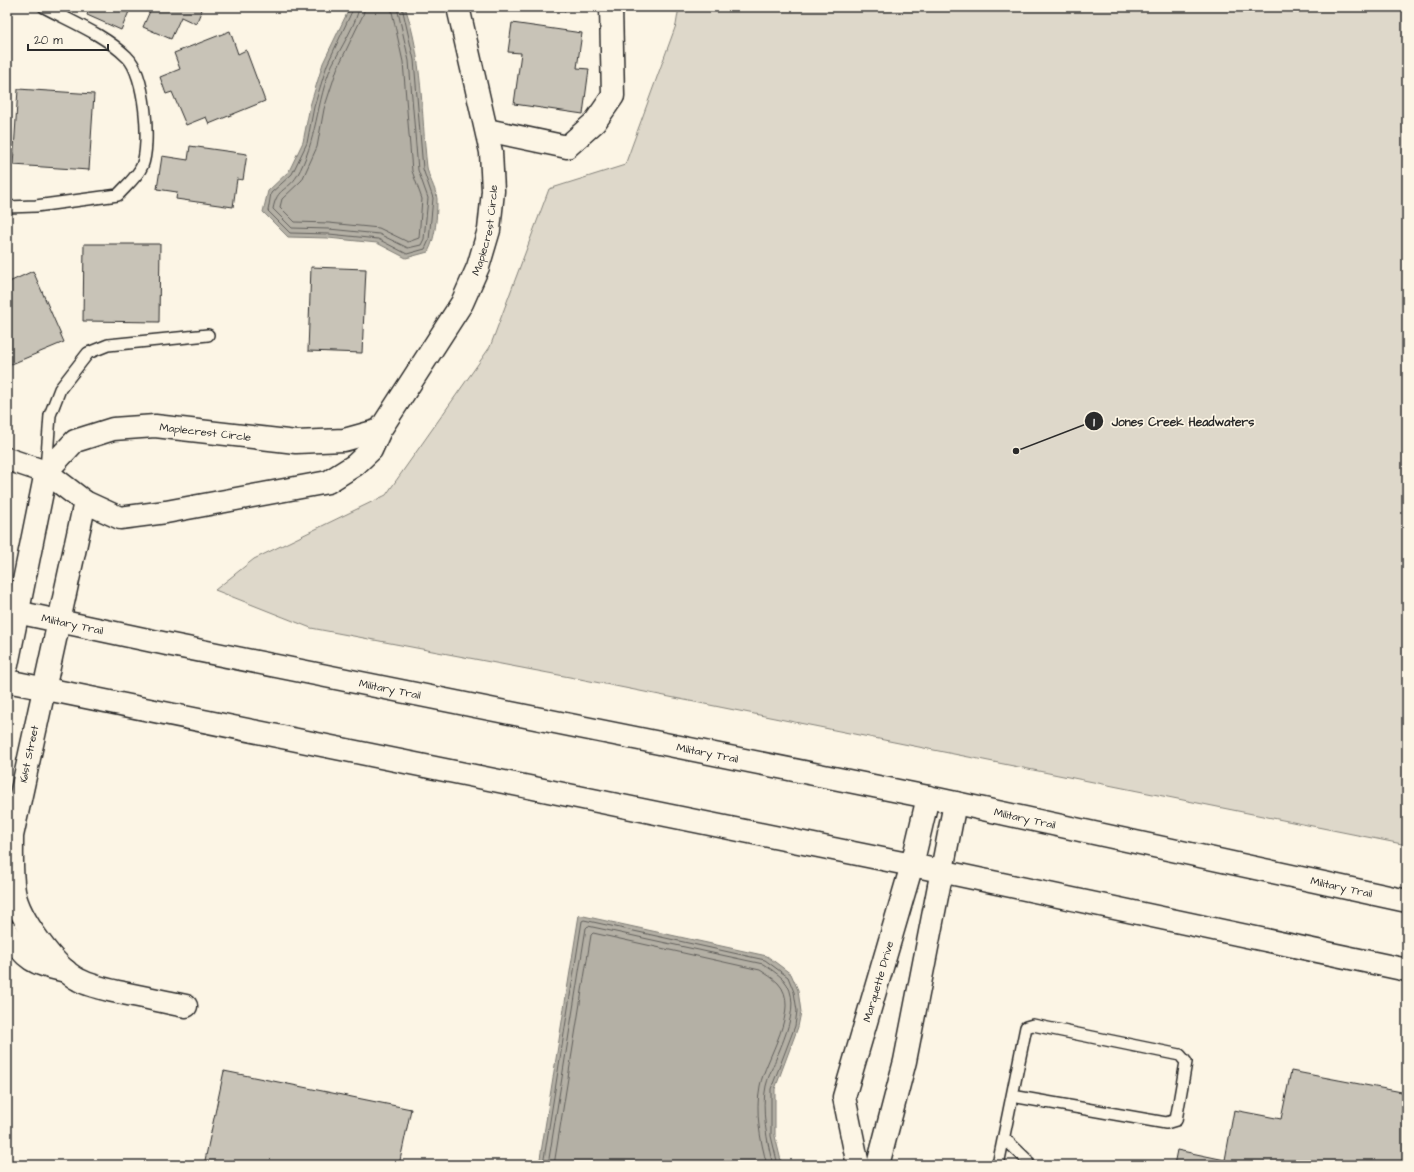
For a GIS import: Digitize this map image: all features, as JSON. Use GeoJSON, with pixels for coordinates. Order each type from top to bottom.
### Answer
{"type":"FeatureCollection","features":[{"type":"Feature","properties":{"kind":"street","name":"Maplecrest Circle"},"geometry":{"type":"LineString","coordinates":[[7,459],[46,472],[85,502],[120,518],[166,512],[328,482],[355,464],[371,450],[380,430],[462,303],[478,268],[489,230],[493,191],[491,152],[458,7]]}},
{"type":"Feature","properties":{"kind":"street"},"geometry":{"type":"LineString","coordinates":[[487,130],[567,147],[595,122],[613,96],[611,7]]}},
{"type":"Feature","properties":{"kind":"street","name":"Maplecrest Circle"},"geometry":{"type":"LineString","coordinates":[[46,472],[75,441],[113,429],[155,426],[296,442],[344,440],[380,430]]}},
{"type":"Feature","properties":{"kind":"street"},"geometry":{"type":"LineString","coordinates":[[7,665],[12,611],[46,472]]}},
{"type":"Feature","properties":{"kind":"street"},"geometry":{"type":"LineString","coordinates":[[44,688],[85,502]]}},
{"type":"Feature","properties":{"kind":"street","name":"Military Trail"},"geometry":{"type":"LineString","coordinates":[[12,611],[167,644],[928,797],[1407,900]]}},
{"type":"Feature","properties":{"kind":"street"},"geometry":{"type":"LineString","coordinates":[[7,681],[942,871],[1407,970]]}},
{"type":"Feature","properties":{"kind":"street","name":"161st Street"},"geometry":{"type":"LineString","coordinates":[[44,688],[12,836],[11,867],[14,892],[18,908],[51,957],[66,972],[80,981],[101,988],[186,1006]]}},
{"type":"Feature","properties":{"kind":"street","name":"Marquette Drive"},"geometry":{"type":"LineString","coordinates":[[858,1165],[844,1097],[912,865],[928,797]]}},
{"type":"Feature","properties":{"kind":"street"},"geometry":{"type":"LineString","coordinates":[[878,1165],[905,1061],[955,803]]}},
{"type":"Feature","properties":{"kind":"street","name":"161st Street"},"geometry":{"type":"LineString","coordinates":[[7,932],[22,953],[38,964],[66,972]]}},
{"type":"Feature","properties":{"kind":"lane"},"geometry":{"type":"LineString","coordinates":[[7,207],[36,206],[118,195],[142,167],[147,137],[140,82],[129,58],[110,43],[44,7]]}},
{"type":"Feature","properties":{"kind":"lane"},"geometry":{"type":"LineString","coordinates":[[46,472],[50,415],[60,389],[88,353],[108,345],[208,335]]}},
{"type":"Feature","properties":{"kind":"lane"},"geometry":{"type":"LineString","coordinates":[[998,1165],[1004,1138],[1012,1096],[1026,1027],[1033,1025],[1180,1055],[1186,1062],[1176,1120],[1166,1123],[1012,1096]]}},
{"type":"Feature","properties":{"kind":"lane"},"geometry":{"type":"LineString","coordinates":[[1004,1138],[1026,1159],[1029,1165]]}},
{"type":"Feature","properties":{"kind":"shaded area"},"geometry":{"type":"Polygon","coordinates":[[[679,7],[1407,7],[1407,845],[580,679],[311,628],[215,590],[254,559],[386,495],[490,347],[549,189],[625,165],[676,25],[679,7]]]}},
{"type":"Feature","properties":{"kind":"water"},"geometry":{"type":"Polygon","coordinates":[[[350,7],[405,7],[411,26],[418,66],[427,167],[434,187],[437,206],[434,233],[428,252],[406,258],[377,243],[328,238],[288,237],[263,212],[268,191],[289,171],[303,142],[310,106],[323,63],[350,7]]]}},
{"type":"Feature","properties":{"kind":"water"},"geometry":{"type":"Polygon","coordinates":[[[579,915],[767,956],[791,974],[798,990],[801,1012],[798,1027],[775,1089],[775,1136],[782,1165],[539,1165],[579,915]]]}},
{"type":"Feature","properties":{"kind":"building"},"geometry":{"type":"Polygon","coordinates":[[[90,7],[131,7],[121,30],[87,15],[90,7]]]}},
{"type":"Feature","properties":{"kind":"building"},"geometry":{"type":"Polygon","coordinates":[[[141,7],[203,7],[196,24],[181,17],[171,39],[143,27],[150,11],[141,7]]]}},
{"type":"Feature","properties":{"kind":"building"},"geometry":{"type":"Polygon","coordinates":[[[528,7],[565,7],[565,11],[528,7]]]}},
{"type":"Feature","properties":{"kind":"building"},"geometry":{"type":"Polygon","coordinates":[[[512,23],[582,33],[577,68],[589,69],[583,114],[514,104],[521,53],[508,52],[512,23]]]}},
{"type":"Feature","properties":{"kind":"building"},"geometry":{"type":"Polygon","coordinates":[[[230,31],[238,54],[246,50],[265,101],[209,124],[206,117],[186,125],[172,92],[166,94],[160,77],[180,69],[174,53],[230,31]]]}},
{"type":"Feature","properties":{"kind":"building"},"geometry":{"type":"Polygon","coordinates":[[[18,89],[94,94],[89,170],[13,165],[18,89]]]}},
{"type":"Feature","properties":{"kind":"building"},"geometry":{"type":"Polygon","coordinates":[[[190,146],[247,154],[243,180],[237,179],[233,207],[176,199],[177,192],[157,189],[162,156],[188,160],[190,146]]]}},
{"type":"Feature","properties":{"kind":"building"},"geometry":{"type":"Polygon","coordinates":[[[84,244],[160,244],[159,322],[83,321],[84,244]]]}},
{"type":"Feature","properties":{"kind":"building"},"geometry":{"type":"Polygon","coordinates":[[[311,267],[366,269],[362,353],[308,351],[311,267]]]}},
{"type":"Feature","properties":{"kind":"building"},"geometry":{"type":"Polygon","coordinates":[[[33,271],[64,342],[7,366],[7,283],[33,271]]]}},
{"type":"Feature","properties":{"kind":"building"},"geometry":{"type":"Polygon","coordinates":[[[224,1071],[411,1109],[399,1165],[204,1165],[224,1071]]]}},
{"type":"Feature","properties":{"kind":"building"},"geometry":{"type":"Polygon","coordinates":[[[1291,1071],[1407,1093],[1407,1165],[1174,1165],[1177,1150],[1225,1160],[1234,1110],[1281,1119],[1291,1071]]]}},
{"type":"Feature","properties":{"kind":"place","name":"Jones Creek Headwaters"},"geometry":{"type":"Point","coordinates":[1016,451]}}]}
